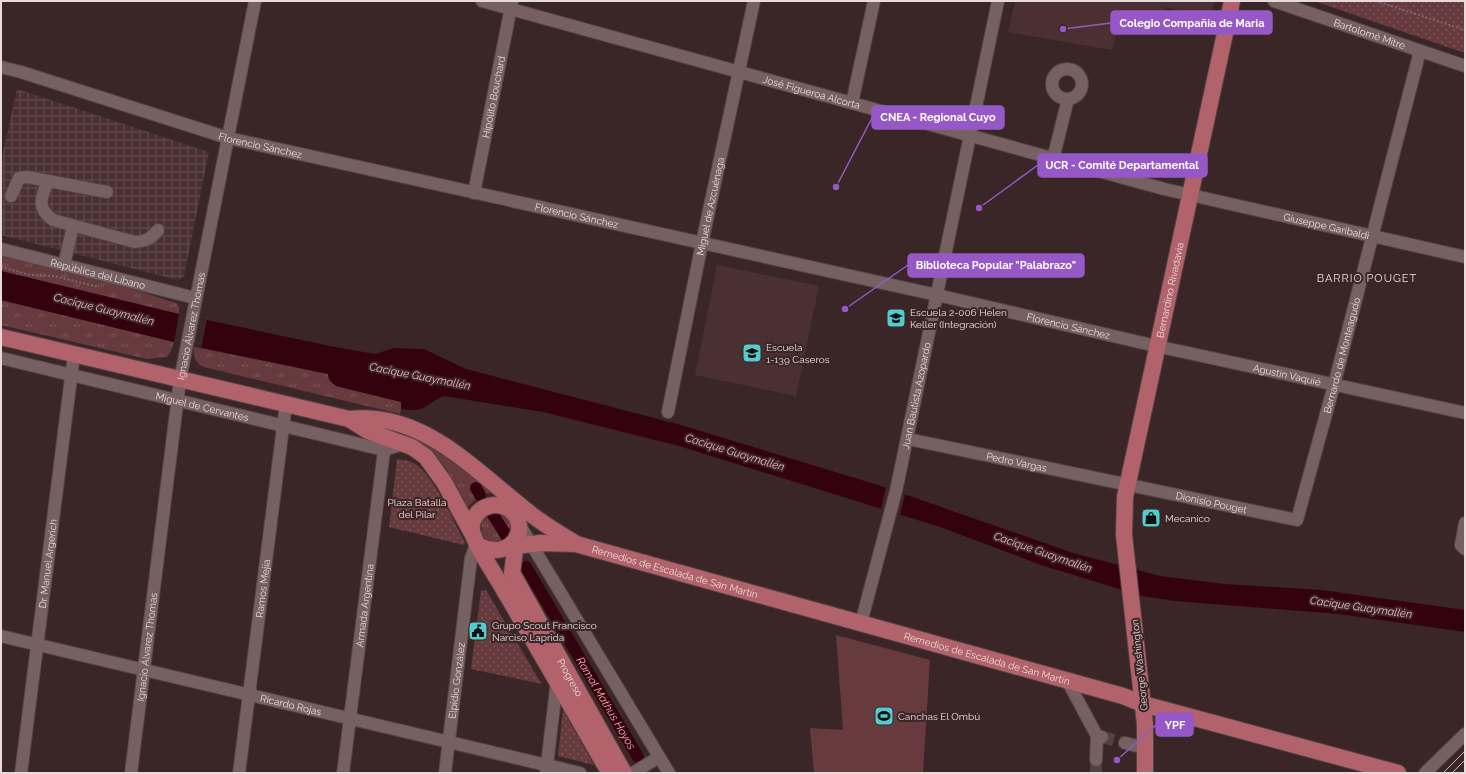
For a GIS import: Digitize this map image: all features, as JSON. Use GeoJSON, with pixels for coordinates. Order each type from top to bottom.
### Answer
{"type":"FeatureCollection","features":[{"type":"Feature","properties":{"kind":"main road","name":"Bernardino Rivadavia"},"geometry":{"type":"LineString","coordinates":[[1130,581],[1123,522],[1126,485],[1232,1]]}},
{"type":"Feature","properties":{"kind":"main road","name":"Miguel de Cervantes"},"geometry":{"type":"LineString","coordinates":[[1,337],[349,419],[375,418],[425,434],[448,447]]}},
{"type":"Feature","properties":{"kind":"main road","name":"Miguel de Cervantes"},"geometry":{"type":"LineString","coordinates":[[349,419],[385,444],[403,444],[417,450],[430,461],[444,482],[477,542]]}},
{"type":"Feature","properties":{"kind":"main road","name":"Remedios de Escalada de San Martín"},"geometry":{"type":"LineString","coordinates":[[448,447],[476,467],[518,514],[576,544],[1068,682],[1124,696],[1143,704],[1398,773]]}},
{"type":"Feature","properties":{"kind":"main road"},"geometry":{"type":"LineString","coordinates":[[476,467],[518,514],[518,543],[497,552],[477,542],[472,524],[477,513],[482,509],[495,505],[518,514]]}},
{"type":"Feature","properties":{"kind":"main road","name":"Progreso"},"geometry":{"type":"LineString","coordinates":[[477,542],[610,773]]}},
{"type":"Feature","properties":{"kind":"main road","name":"Remedios de Escalada de San Martín"},"geometry":{"type":"LineString","coordinates":[[518,543],[576,544]]}},
{"type":"Feature","properties":{"kind":"main road","name":"Progreso"},"geometry":{"type":"LineString","coordinates":[[518,543],[512,573],[624,773]]}},
{"type":"Feature","properties":{"kind":"main road","name":"George Washington"},"geometry":{"type":"LineString","coordinates":[[1130,581],[1143,704],[1145,773]]}},
{"type":"Feature","properties":{"kind":"street","name":"Ignacio Álvarez Thomas"},"geometry":{"type":"LineString","coordinates":[[131,773],[179,400],[180,380],[195,298],[255,1]]}},
{"type":"Feature","properties":{"kind":"street","name":"José Figueroa Alcorta"},"geometry":{"type":"LineString","coordinates":[[482,1],[511,5],[740,72],[1053,159],[1189,195]]}},
{"type":"Feature","properties":{"kind":"street","name":"Miguel de Azcuénaga"},"geometry":{"type":"LineString","coordinates":[[668,412],[702,243],[740,72],[754,1]]}},
{"type":"Feature","properties":{"kind":"street"},"geometry":{"type":"LineString","coordinates":[[852,103],[874,1]]}},
{"type":"Feature","properties":{"kind":"street","name":"Juan Bautista Azopardo"},"geometry":{"type":"LineString","coordinates":[[862,623],[892,512],[908,439],[998,1]]}},
{"type":"Feature","properties":{"kind":"street","name":"Bartolomé Mitre"},"geometry":{"type":"LineString","coordinates":[[1274,1],[1465,66]]}},
{"type":"Feature","properties":{"kind":"street","name":"Hipólito Bouchard"},"geometry":{"type":"LineString","coordinates":[[474,193],[511,5]]}},
{"type":"Feature","properties":{"kind":"street","name":"Bernardo de Monteagudo"},"geometry":{"type":"LineString","coordinates":[[1297,520],[1334,385],[1420,51]]}},
{"type":"Feature","properties":{"kind":"street","name":"Florencio Sánchez"},"geometry":{"type":"LineString","coordinates":[[1,68],[22,72],[228,138],[937,295],[1156,346]]}},
{"type":"Feature","properties":{"kind":"street"},"geometry":{"type":"LineString","coordinates":[[1053,159],[1068,99]]}},
{"type":"Feature","properties":{"kind":"street"},"geometry":{"type":"LineString","coordinates":[[10,196],[19,178],[27,177],[107,192]]}},
{"type":"Feature","properties":{"kind":"street"},"geometry":{"type":"LineString","coordinates":[[48,181],[42,196],[42,207],[46,215],[53,220],[135,242],[144,241],[152,237],[158,230]]}},
{"type":"Feature","properties":{"kind":"street","name":"Giuseppe Garibaldi"},"geometry":{"type":"LineString","coordinates":[[1189,195],[1465,257]]}},
{"type":"Feature","properties":{"kind":"street"},"geometry":{"type":"LineString","coordinates":[[64,265],[73,226]]}},
{"type":"Feature","properties":{"kind":"street","name":"República del Líbano"},"geometry":{"type":"LineString","coordinates":[[1,249],[195,298]]}},
{"type":"Feature","properties":{"kind":"street","name":"Agustín Vaquié"},"geometry":{"type":"LineString","coordinates":[[1156,346],[1465,413]]}},
{"type":"Feature","properties":{"kind":"street","name":"Dr. Manuel Argerich"},"geometry":{"type":"LineString","coordinates":[[21,773],[74,354]]}},
{"type":"Feature","properties":{"kind":"street","name":"Miguel de Cervantes"},"geometry":{"type":"LineString","coordinates":[[1,358],[283,426],[385,444]]}},
{"type":"Feature","properties":{"kind":"street","name":"Ramos Mejía"},"geometry":{"type":"LineString","coordinates":[[239,773],[286,404]]}},
{"type":"Feature","properties":{"kind":"street","name":"Pedro Vargas"},"geometry":{"type":"LineString","coordinates":[[908,439],[1126,485]]}},
{"type":"Feature","properties":{"kind":"street","name":"Armada Argentina"},"geometry":{"type":"LineString","coordinates":[[342,773],[385,444]]}},
{"type":"Feature","properties":{"kind":"street","name":"Dionisio Pouget"},"geometry":{"type":"LineString","coordinates":[[1126,485],[1297,520]]}},
{"type":"Feature","properties":{"kind":"street"},"geometry":{"type":"LineString","coordinates":[[1465,523],[1461,545],[1465,549]]}},
{"type":"Feature","properties":{"kind":"street","name":"Elpidio González"},"geometry":{"type":"LineString","coordinates":[[445,773],[471,558],[477,542]]}},
{"type":"Feature","properties":{"kind":"street"},"geometry":{"type":"LineString","coordinates":[[518,543],[547,573],[668,773]]}},
{"type":"Feature","properties":{"kind":"street"},"geometry":{"type":"LineString","coordinates":[[547,573],[544,554],[547,547],[553,543]]}},
{"type":"Feature","properties":{"kind":"street","name":"Ricardo Rojas"},"geometry":{"type":"LineString","coordinates":[[1,636],[350,717],[449,742],[546,769],[580,773]]}},
{"type":"Feature","properties":{"kind":"street"},"geometry":{"type":"LineString","coordinates":[[546,769],[556,681]]}},
{"type":"Feature","properties":{"kind":"street"},"geometry":{"type":"LineString","coordinates":[[1068,682],[1100,737],[1096,760]]}},
{"type":"Feature","properties":{"kind":"street"},"geometry":{"type":"LineString","coordinates":[[1426,773],[1465,734]]}},
{"type":"Feature","properties":{"kind":"street"},"geometry":{"type":"LineString","coordinates":[[1125,743],[1145,748]]}},
{"type":"Feature","properties":{"kind":"street"},"geometry":{"type":"LineString","coordinates":[[633,773],[659,757]]}},
{"type":"Feature","properties":{"kind":"path"},"geometry":{"type":"LineString","coordinates":[[1376,1],[1465,30]]}},
{"type":"Feature","properties":{"kind":"path"},"geometry":{"type":"LineString","coordinates":[[1,266],[30,275],[54,276],[104,288]]}},
{"type":"Feature","properties":{"kind":"shaded area"},"geometry":{"type":"Polygon","coordinates":[[[1015,1],[1214,1],[1211,17],[1164,7],[1159,25],[1120,18],[1112,50],[1008,32],[1015,1]]]}},
{"type":"Feature","properties":{"kind":"shaded area"},"geometry":{"type":"Polygon","coordinates":[[[17,89],[209,152],[184,277],[178,280],[1,235],[1,162],[17,89]]]}},
{"type":"Feature","properties":{"kind":"shaded area","name":"Escuela 1-139 Caseros"},"geometry":{"type":"Polygon","coordinates":[[[717,265],[819,286],[796,396],[695,375],[717,265]]]}},
{"type":"Feature","properties":{"kind":"green space"},"geometry":{"type":"Polygon","coordinates":[[[1314,1],[1465,1],[1465,53],[1314,1]]]}},
{"type":"Feature","properties":{"kind":"green space"},"geometry":{"type":"Polygon","coordinates":[[[1,255],[129,288],[176,303],[179,306],[179,314],[1,271],[1,255]]]}},
{"type":"Feature","properties":{"kind":"green space"},"geometry":{"type":"Polygon","coordinates":[[[1,300],[174,342],[167,357],[147,359],[1,325],[1,300]]]}},
{"type":"Feature","properties":{"kind":"green space"},"geometry":{"type":"Polygon","coordinates":[[[194,347],[328,374],[328,378],[336,386],[402,402],[400,414],[204,367],[195,359],[194,347]]]}},
{"type":"Feature","properties":{"kind":"green space"},"geometry":{"type":"Polygon","coordinates":[[[406,433],[437,448],[490,490],[490,493],[484,494],[478,486],[474,491],[478,497],[466,508],[456,486],[443,465],[426,448],[405,436],[406,433]]]}},
{"type":"Feature","properties":{"kind":"green space","name":"Plaza Batalla del Pilar"},"geometry":{"type":"Polygon","coordinates":[[[397,459],[406,460],[418,466],[431,480],[465,542],[464,545],[389,527],[397,459]]]}},
{"type":"Feature","properties":{"kind":"green space"},"geometry":{"type":"Polygon","coordinates":[[[495,511],[499,511],[512,522],[510,536],[495,511]]]}},
{"type":"Feature","properties":{"kind":"green space"},"geometry":{"type":"Polygon","coordinates":[[[488,513],[505,541],[492,542],[487,540],[482,535],[481,521],[488,513]]]}},
{"type":"Feature","properties":{"kind":"green space"},"geometry":{"type":"Polygon","coordinates":[[[486,590],[542,684],[471,669],[481,591],[486,590]]]}},
{"type":"Feature","properties":{"kind":"green space","name":"Canchas El Ombú"},"geometry":{"type":"Polygon","coordinates":[[[836,635],[930,660],[923,773],[814,773],[810,728],[843,730],[836,635]]]}},
{"type":"Feature","properties":{"kind":"green space"},"geometry":{"type":"Polygon","coordinates":[[[563,710],[594,765],[558,756],[563,710]]]}},
{"type":"Feature","properties":{"kind":"water","name":"Cacique Guaymallén"},"geometry":{"type":"Polygon","coordinates":[[[1,271],[179,314],[330,346],[375,354],[394,348],[424,349],[466,369],[681,425],[878,485],[1073,553],[1160,576],[1224,584],[1322,590],[1465,610],[1465,632],[1339,614],[1175,601],[1142,596],[1041,565],[940,527],[679,446],[543,412],[444,396],[420,409],[401,409],[401,402],[336,386],[330,381],[328,374],[174,342],[1,300],[1,271]]]}},
{"type":"Feature","properties":{"kind":"pier"},"geometry":{"type":"Polygon","coordinates":[[[179,314],[207,320],[201,348],[174,342],[179,314]]]}},
{"type":"Feature","properties":{"kind":"pier"},"geometry":{"type":"Polygon","coordinates":[[[886,487],[905,494],[900,515],[881,509],[886,487]]]}},
{"type":"Feature","properties":{"kind":"waterway","name":"Ramal Mathus Hoyos"},"geometry":{"type":"LineString","coordinates":[[476,488],[480,495]]}},
{"type":"Feature","properties":{"kind":"waterway","name":"Ramal Mathus Hoyos"},"geometry":{"type":"LineString","coordinates":[[492,513],[507,537]]}},
{"type":"Feature","properties":{"kind":"waterway","name":"Ramal Mathus Hoyos"},"geometry":{"type":"LineString","coordinates":[[526,567],[638,757]]}},
{"type":"Feature","properties":{"kind":"tunnel"},"geometry":{"type":"LineString","coordinates":[[1102,737],[1125,743]]}},
{"type":"Feature","properties":{"kind":"tunnel"},"geometry":{"type":"LineString","coordinates":[[1096,760],[1096,773]]}},
{"type":"Feature","properties":{"kind":"tram line"},"geometry":{"type":"LineString","coordinates":[[1443,773],[1465,751]]}},
{"type":"Feature","properties":{"kind":"tram line"},"geometry":{"type":"LineString","coordinates":[[1452,773],[1465,760]]}},
{"type":"Feature","properties":{"kind":"place","name":"Colegio Compañia de Maria"},"geometry":{"type":"Point","coordinates":[1063,29]}},
{"type":"Feature","properties":{"kind":"place","name":"CNEA - Regional Cuyo"},"geometry":{"type":"Point","coordinates":[836,187]}},
{"type":"Feature","properties":{"kind":"place","name":"UCR - Comité Departamental"},"geometry":{"type":"Point","coordinates":[979,208]}},
{"type":"Feature","properties":{"kind":"place","name":"Biblioteca Popular \"Palabrazo\""},"geometry":{"type":"Point","coordinates":[845,309]}},
{"type":"Feature","properties":{"kind":"place","name":"Escuela 2-006 Helen Keller (Integración)"},"geometry":{"type":"Point","coordinates":[896,318]}},
{"type":"Feature","properties":{"kind":"place","name":"Escuela 1-139 Caseros"},"geometry":{"type":"Point","coordinates":[752,353]}},
{"type":"Feature","properties":{"kind":"place","name":"Mecanico"},"geometry":{"type":"Point","coordinates":[1151,518]}},
{"type":"Feature","properties":{"kind":"place","name":"Grupo Scout Francisco Narciso Laprida"},"geometry":{"type":"Point","coordinates":[478,631]}},
{"type":"Feature","properties":{"kind":"place","name":"Canchas El Ombú"},"geometry":{"type":"Point","coordinates":[884,716]}},
{"type":"Feature","properties":{"kind":"place","name":"YPF"},"geometry":{"type":"Point","coordinates":[1117,760]}},
{"type":"Feature","properties":{"kind":"district","name":"BARRIO POUGET"},"geometry":{"type":"Point","coordinates":[1367,278]}}]}
